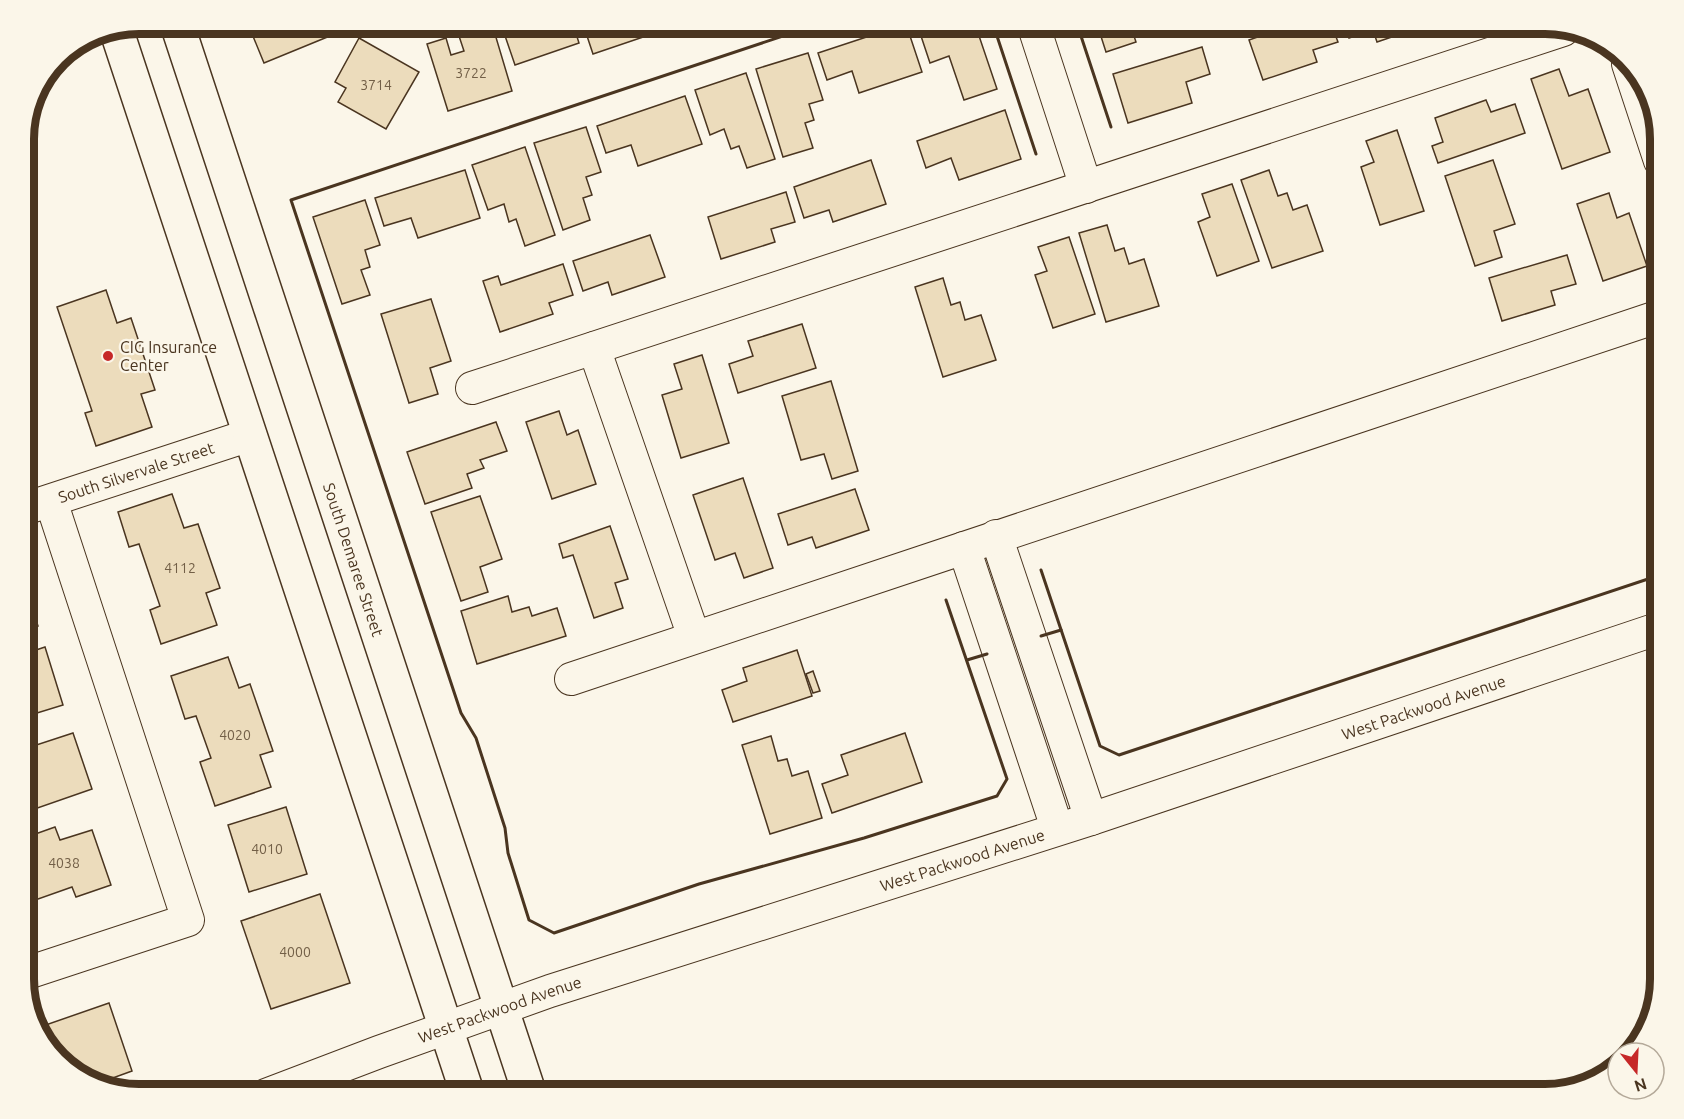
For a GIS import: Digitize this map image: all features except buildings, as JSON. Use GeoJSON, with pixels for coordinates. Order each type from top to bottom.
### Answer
{"type":"FeatureCollection","features":[{"type":"Feature","properties":{"kind":"main road","name":"South Demaree Street"},"geometry":{"type":"LineString","coordinates":[[180,34],[526,1084]]}},
{"type":"Feature","properties":{"kind":"main road"},"geometry":{"type":"LineString","coordinates":[[119,37],[464,1084]]}},
{"type":"Feature","properties":{"kind":"street"},"geometry":{"type":"LineString","coordinates":[[1036,34],[1086,187]]}},
{"type":"Feature","properties":{"kind":"street"},"geometry":{"type":"LineString","coordinates":[[472,388],[1550,34]]}},
{"type":"Feature","properties":{"kind":"street"},"geometry":{"type":"LineString","coordinates":[[1636,89],[1649,128]]}},
{"type":"Feature","properties":{"kind":"street"},"geometry":{"type":"LineString","coordinates":[[571,679],[1650,319]]}},
{"type":"Feature","properties":{"kind":"street"},"geometry":{"type":"LineString","coordinates":[[594,348],[694,637]]}},
{"type":"Feature","properties":{"kind":"street","name":"South Silvervale Street"},"geometry":{"type":"LineString","coordinates":[[38,505],[250,435]]}},
{"type":"Feature","properties":{"kind":"street"},"geometry":{"type":"LineString","coordinates":[[35,970],[188,920],[38,505]]}},
{"type":"Feature","properties":{"kind":"street"},"geometry":{"type":"LineString","coordinates":[[996,536],[1090,819]]}},
{"type":"Feature","properties":{"kind":"street"},"geometry":{"type":"LineString","coordinates":[[964,548],[1057,828]]}},
{"type":"Feature","properties":{"kind":"street","name":"West Packwood Avenue"},"geometry":{"type":"LineString","coordinates":[[295,1084],[501,1008],[1090,819],[1650,631]]}},
{"type":"Feature","properties":{"kind":"wall"},"geometry":{"type":"LineString","coordinates":[[789,34],[291,200],[461,713],[476,738],[505,828],[508,853],[529,920],[554,933],[699,884],[864,838],[997,796],[1007,779],[946,600]]}},
{"type":"Feature","properties":{"kind":"wall"},"geometry":{"type":"LineString","coordinates":[[996,34],[1036,154]]}},
{"type":"Feature","properties":{"kind":"wall"},"geometry":{"type":"LineString","coordinates":[[1080,34],[1111,127]]}},
{"type":"Feature","properties":{"kind":"wall"},"geometry":{"type":"LineString","coordinates":[[1041,570],[1100,746],[1119,755],[1650,578]]}},
{"type":"Feature","properties":{"kind":"wall"},"geometry":{"type":"LineString","coordinates":[[1041,636],[1061,630]]}},
{"type":"Feature","properties":{"kind":"wall"},"geometry":{"type":"LineString","coordinates":[[967,660],[987,654]]}},
{"type":"Feature","properties":{"kind":"place","name":"CIG Insurance Center"},"geometry":{"type":"Point","coordinates":[108,356]}}]}
